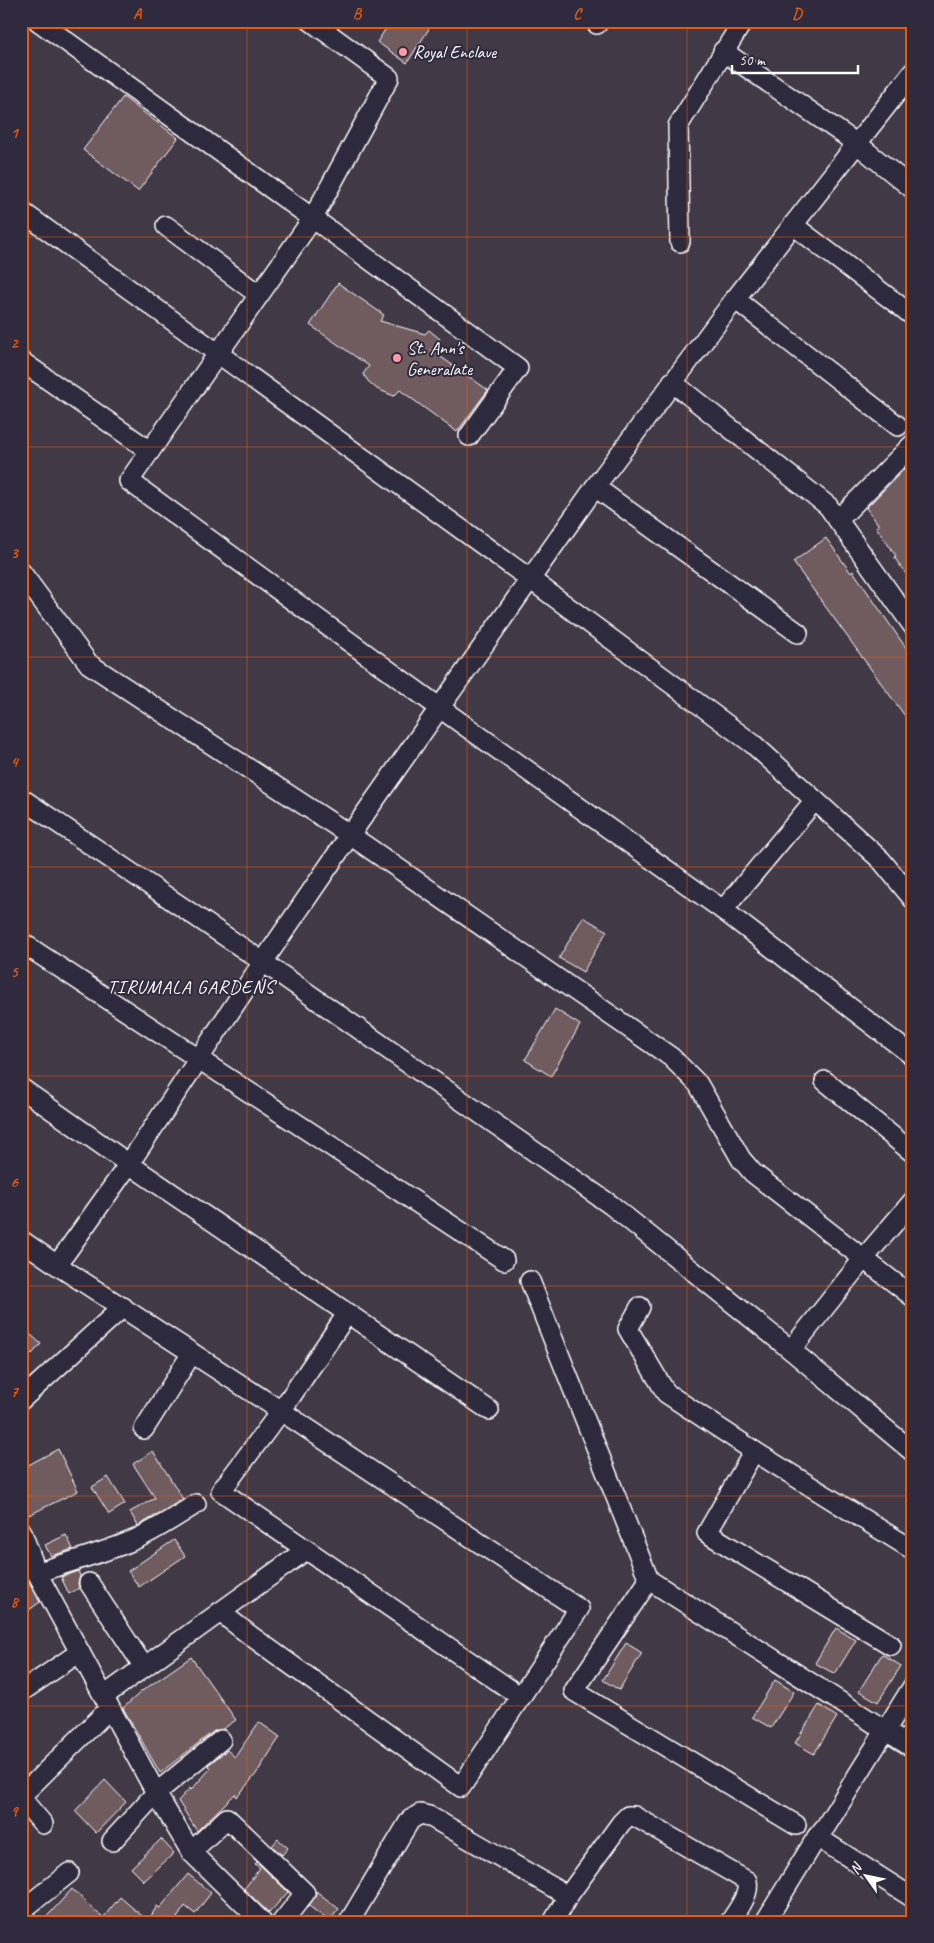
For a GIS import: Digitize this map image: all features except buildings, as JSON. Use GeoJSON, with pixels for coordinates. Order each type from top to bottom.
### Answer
{"type":"FeatureCollection","features":[{"type":"Feature","properties":{"kind":"street"},"geometry":{"type":"LineString","coordinates":[[38,21],[518,368],[469,436]]}},
{"type":"Feature","properties":{"kind":"street"},"geometry":{"type":"LineString","coordinates":[[311,21],[389,78],[313,218],[128,481],[440,708],[723,910],[913,1056]]}},
{"type":"Feature","properties":{"kind":"street"},"geometry":{"type":"LineString","coordinates":[[680,242],[678,126],[742,21]]}},
{"type":"Feature","properties":{"kind":"street"},"geometry":{"type":"LineString","coordinates":[[723,51],[856,144],[913,189]]}},
{"type":"Feature","properties":{"kind":"street"},"geometry":{"type":"LineString","coordinates":[[57,1265],[129,1164],[350,835],[595,486],[734,299],[913,72]]}},
{"type":"Feature","properties":{"kind":"street"},"geometry":{"type":"LineString","coordinates":[[21,211],[530,579],[753,744],[881,860],[913,899]]}},
{"type":"Feature","properties":{"kind":"street"},"geometry":{"type":"LineString","coordinates":[[793,225],[913,316]]}},
{"type":"Feature","properties":{"kind":"street"},"geometry":{"type":"LineString","coordinates":[[166,226],[259,295]]}},
{"type":"Feature","properties":{"kind":"street"},"geometry":{"type":"LineString","coordinates":[[734,299],[898,426]]}},
{"type":"Feature","properties":{"kind":"street"},"geometry":{"type":"LineString","coordinates":[[21,361],[150,451]]}},
{"type":"Feature","properties":{"kind":"street"},"geometry":{"type":"LineString","coordinates":[[672,382],[828,506],[913,626]]}},
{"type":"Feature","properties":{"kind":"street"},"geometry":{"type":"LineString","coordinates":[[838,520],[913,444]]}},
{"type":"Feature","properties":{"kind":"street"},"geometry":{"type":"LineString","coordinates":[[595,486],[798,633]]}},
{"type":"Feature","properties":{"kind":"street"},"geometry":{"type":"LineString","coordinates":[[21,572],[89,664],[350,835],[671,1057],[698,1084],[741,1159],[753,1173],[913,1297]]}},
{"type":"Feature","properties":{"kind":"street"},"geometry":{"type":"LineString","coordinates":[[21,798],[263,962],[611,1206],[792,1350],[913,1452]]}},
{"type":"Feature","properties":{"kind":"street"},"geometry":{"type":"LineString","coordinates":[[723,910],[815,800]]}},
{"type":"Feature","properties":{"kind":"street"},"geometry":{"type":"LineString","coordinates":[[21,942],[504,1260]]}},
{"type":"Feature","properties":{"kind":"street"},"geometry":{"type":"LineString","coordinates":[[825,1081],[913,1153]]}},
{"type":"Feature","properties":{"kind":"street"},"geometry":{"type":"LineString","coordinates":[[21,1088],[488,1410]]}},
{"type":"Feature","properties":{"kind":"street"},"geometry":{"type":"LineString","coordinates":[[792,1350],[864,1258],[913,1201]]}},
{"type":"Feature","properties":{"kind":"street"},"geometry":{"type":"LineString","coordinates":[[21,1240],[579,1609],[461,1787],[220,1612]]}},
{"type":"Feature","properties":{"kind":"street"},"geometry":{"type":"LineString","coordinates":[[530,1281],[649,1580],[913,1748]]}},
{"type":"Feature","properties":{"kind":"street"},"geometry":{"type":"LineString","coordinates":[[21,1400],[123,1307]]}},
{"type":"Feature","properties":{"kind":"street"},"geometry":{"type":"LineString","coordinates":[[640,1307],[628,1329],[666,1392],[754,1451],[913,1550]]}},
{"type":"Feature","properties":{"kind":"street"},"geometry":{"type":"LineString","coordinates":[[347,1314],[281,1411],[221,1491],[521,1697]]}},
{"type":"Feature","properties":{"kind":"street"},"geometry":{"type":"LineString","coordinates":[[144,1429],[192,1353]]}},
{"type":"Feature","properties":{"kind":"street"},"geometry":{"type":"LineString","coordinates":[[754,1451],[707,1533],[891,1646]]}},
{"type":"Feature","properties":{"kind":"street"},"geometry":{"type":"LineString","coordinates":[[37,1573],[131,1542],[196,1504]]}},
{"type":"Feature","properties":{"kind":"street"},"geometry":{"type":"LineString","coordinates":[[21,1530],[37,1573],[156,1793],[191,1852],[262,1922]]}},
{"type":"Feature","properties":{"kind":"street"},"geometry":{"type":"LineString","coordinates":[[43,1824],[21,1797],[107,1702],[144,1667],[306,1550]]}},
{"type":"Feature","properties":{"kind":"street"},"geometry":{"type":"LineString","coordinates":[[649,1580],[574,1691],[796,1825]]}},
{"type":"Feature","properties":{"kind":"street"},"geometry":{"type":"LineString","coordinates":[[89,1583],[144,1667]]}},
{"type":"Feature","properties":{"kind":"street"},"geometry":{"type":"LineString","coordinates":[[21,1692],[80,1652]]}},
{"type":"Feature","properties":{"kind":"street"},"geometry":{"type":"LineString","coordinates":[[765,1922],[816,1837],[826,1826],[913,1686]]}},
{"type":"Feature","properties":{"kind":"street"},"geometry":{"type":"LineString","coordinates":[[112,1841],[156,1793],[221,1740]]}},
{"type":"Feature","properties":{"kind":"street"},"geometry":{"type":"LineString","coordinates":[[349,1922],[410,1820],[420,1814],[429,1816],[568,1896]]}},
{"type":"Feature","properties":{"kind":"street"},"geometry":{"type":"LineString","coordinates":[[553,1922],[568,1896],[628,1816],[634,1816],[747,1881],[749,1888],[746,1896],[730,1922]]}},
{"type":"Feature","properties":{"kind":"street"},"geometry":{"type":"LineString","coordinates":[[191,1852],[226,1818],[305,1893],[282,1922]]}},
{"type":"Feature","properties":{"kind":"street"},"geometry":{"type":"LineString","coordinates":[[816,1837],[913,1898]]}},
{"type":"Feature","properties":{"kind":"street"},"geometry":{"type":"LineString","coordinates":[[21,1911],[69,1873]]}},
{"type":"Feature","properties":{"kind":"place","name":"Royal Enclave"},"geometry":{"type":"Point","coordinates":[403,52]}},
{"type":"Feature","properties":{"kind":"place","name":"St. Ann's Generalate"},"geometry":{"type":"Point","coordinates":[397,358]}},
{"type":"Feature","properties":{"kind":"district","name":"TIRUMALA GARDENS"},"geometry":{"type":"Point","coordinates":[191,987]}}]}
